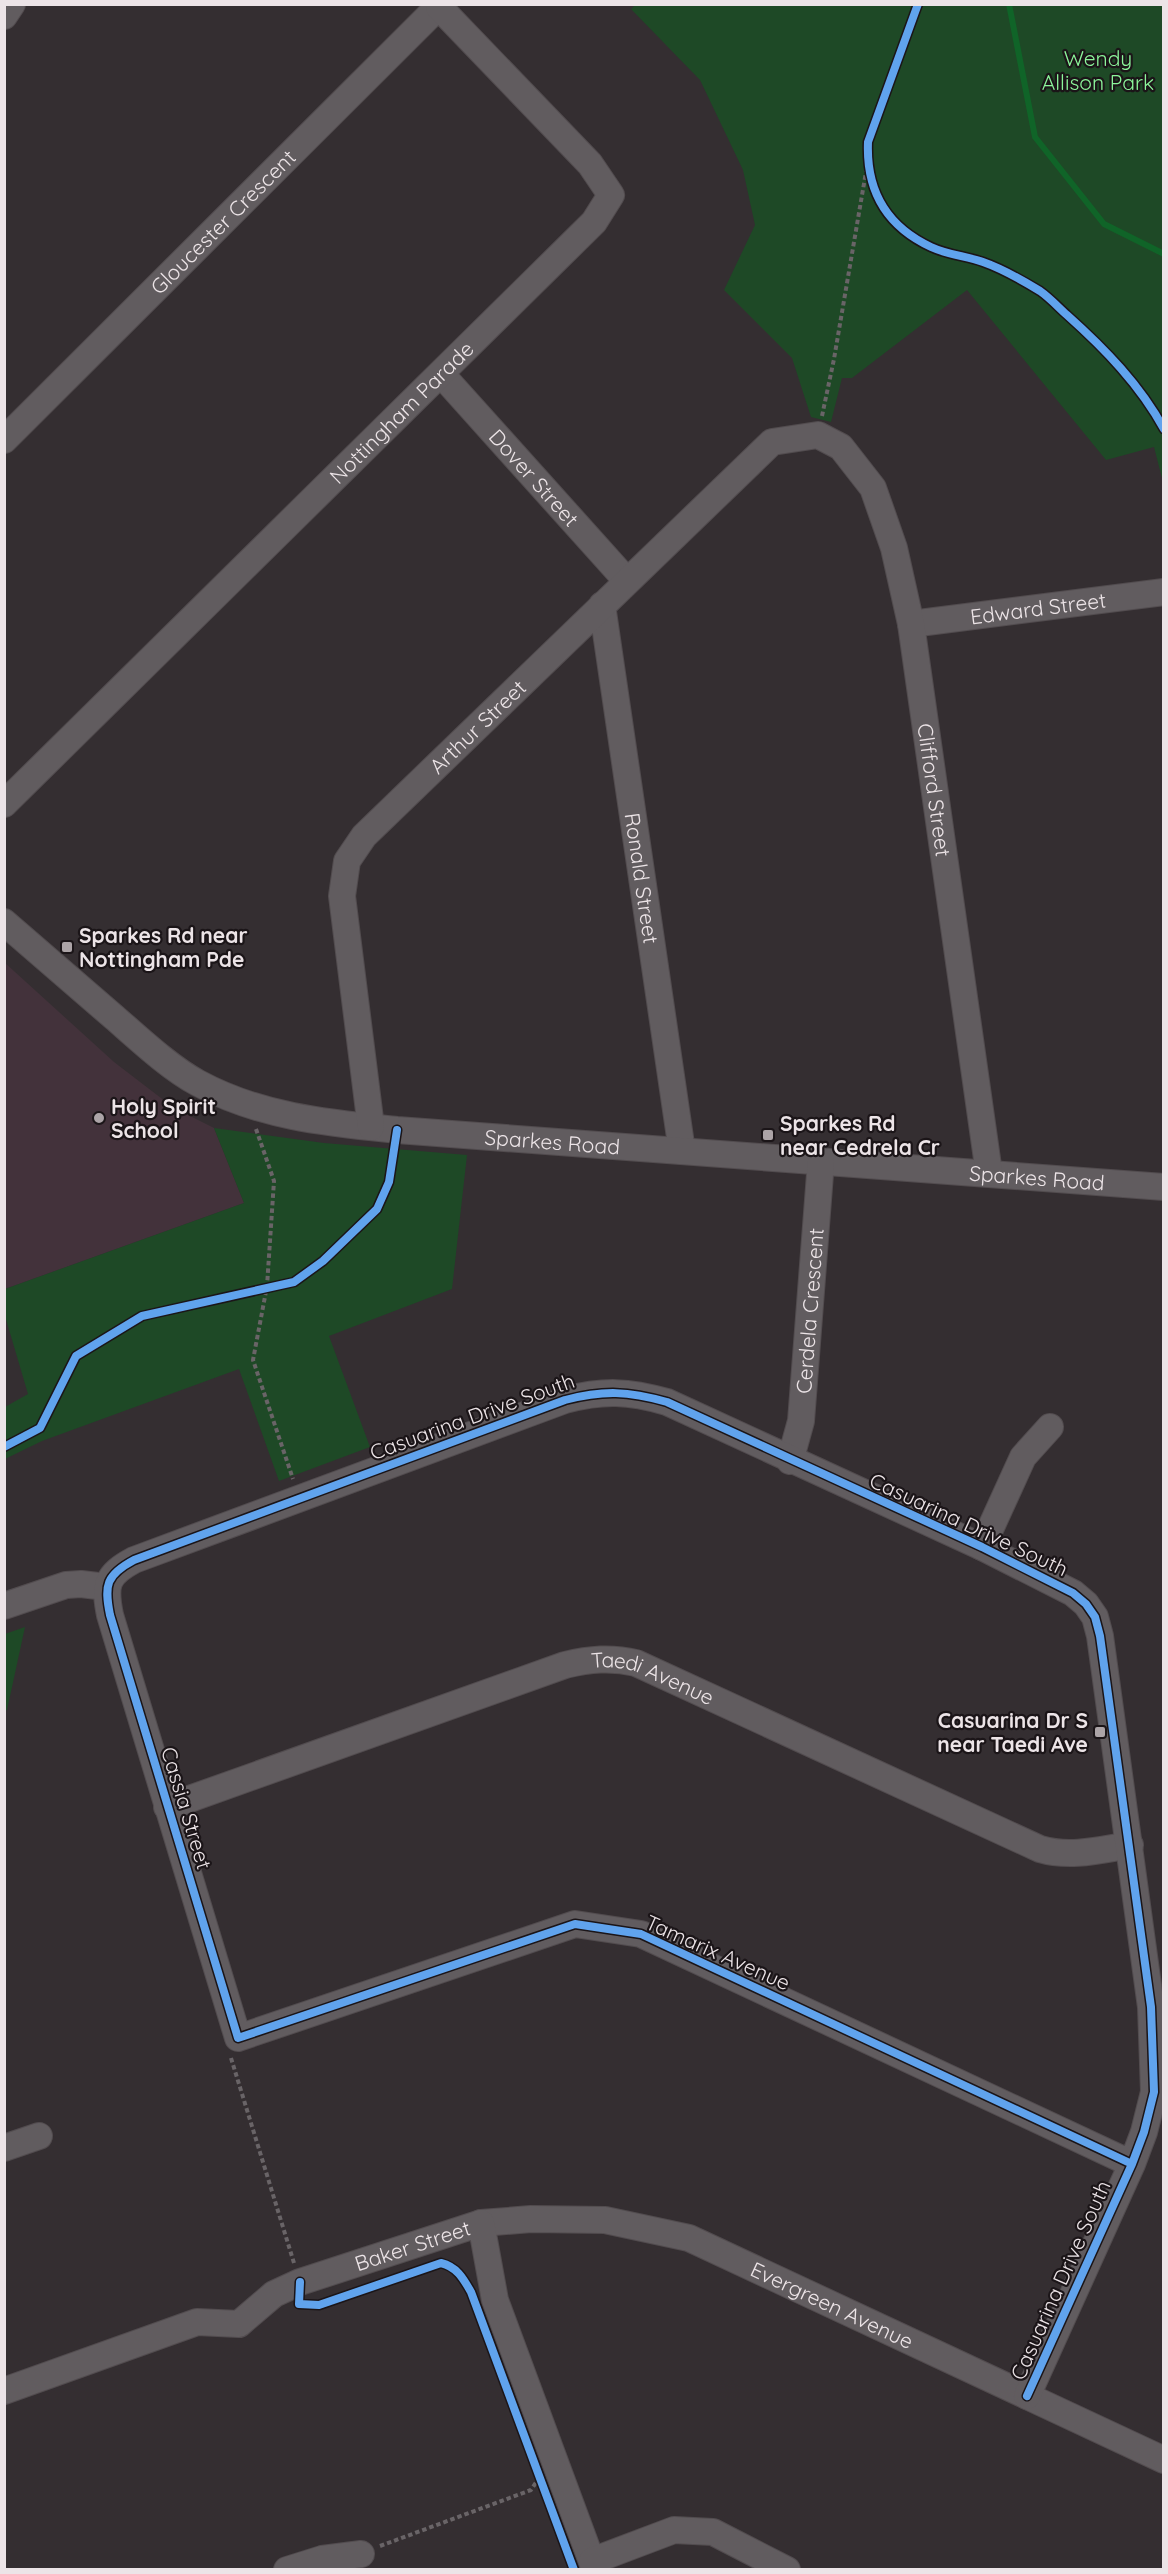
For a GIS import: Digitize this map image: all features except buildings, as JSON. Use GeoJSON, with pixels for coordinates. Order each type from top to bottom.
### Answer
{"type":"FeatureCollection","features":[{"type":"Feature","properties":{"kind":"street"},"geometry":{"type":"LineString","coordinates":[[4,16],[12,4]]}},
{"type":"Feature","properties":{"kind":"street","name":"Nottingham Parade"},"geometry":{"type":"LineString","coordinates":[[4,804],[442,375],[594,222],[611,195],[590,164],[440,6]]}},
{"type":"Feature","properties":{"kind":"street","name":"Gloucester Crescent"},"geometry":{"type":"LineString","coordinates":[[4,440],[440,6]]}},
{"type":"Feature","properties":{"kind":"street","name":"Dover Street"},"geometry":{"type":"LineString","coordinates":[[442,375],[627,581]]}},
{"type":"Feature","properties":{"kind":"street","name":"Arthur Street"},"geometry":{"type":"LineString","coordinates":[[371,1127],[342,896],[347,861],[364,836],[771,442],[818,435]]}},
{"type":"Feature","properties":{"kind":"street","name":"Clifford Street"},"geometry":{"type":"LineString","coordinates":[[818,435],[842,447],[873,488],[894,548],[911,624],[988,1173]]}},
{"type":"Feature","properties":{"kind":"street","name":"Edward Street"},"geometry":{"type":"LineString","coordinates":[[911,624],[1164,592]]}},
{"type":"Feature","properties":{"kind":"street","name":"Ronald Street"},"geometry":{"type":"LineString","coordinates":[[602,605],[682,1151]]}},
{"type":"Feature","properties":{"kind":"street","name":"Sparkes Road"},"geometry":{"type":"LineString","coordinates":[[4,921],[142,1041],[197,1082],[261,1108],[323,1123],[1164,1187]]}},
{"type":"Feature","properties":{"kind":"street","name":"Cerdela Crescent"},"geometry":{"type":"LineString","coordinates":[[790,1461],[801,1421],[821,1161]]}},
{"type":"Feature","properties":{"kind":"street","name":"Casuarina Drive South"},"geometry":{"type":"LineString","coordinates":[[106,1587],[112,1575],[134,1560],[565,1400],[591,1393],[615,1392],[637,1394],[667,1402],[790,1461],[982,1547],[1073,1593],[1086,1604],[1095,1617],[1100,1636],[1130,1845],[1151,2007],[1154,2092],[1144,2132],[1132,2164],[1027,2396]]}},
{"type":"Feature","properties":{"kind":"street"},"geometry":{"type":"LineString","coordinates":[[982,1547],[1023,1457],[1050,1427]]}},
{"type":"Feature","properties":{"kind":"street"},"geometry":{"type":"LineString","coordinates":[[4,1606],[66,1585],[106,1587]]}},
{"type":"Feature","properties":{"kind":"street","name":"Cassia Street"},"geometry":{"type":"LineString","coordinates":[[106,1587],[110,1616],[238,2038]]}},
{"type":"Feature","properties":{"kind":"street","name":"Taedi Avenue"},"geometry":{"type":"LineString","coordinates":[[167,1807],[565,1665],[614,1658],[636,1663],[1040,1848],[1057,1854],[1130,1845]]}},
{"type":"Feature","properties":{"kind":"street","name":"Tamarix Avenue"},"geometry":{"type":"LineString","coordinates":[[238,2038],[575,1924],[641,1934],[1132,2164]]}},
{"type":"Feature","properties":{"kind":"street"},"geometry":{"type":"LineString","coordinates":[[4,2148],[39,2136]]}},
{"type":"Feature","properties":{"kind":"street","name":"Evergreen Avenue"},"geometry":{"type":"LineString","coordinates":[[481,2223],[531,2219],[605,2220],[689,2238],[1164,2460]]}},
{"type":"Feature","properties":{"kind":"street","name":"Baker Street"},"geometry":{"type":"LineString","coordinates":[[4,2391],[197,2322],[239,2324],[274,2294],[300,2282],[481,2223],[495,2300],[594,2565]]}},
{"type":"Feature","properties":{"kind":"street"},"geometry":{"type":"LineString","coordinates":[[594,2565],[674,2530],[713,2532],[787,2570]]}},
{"type":"Feature","properties":{"kind":"street"},"geometry":{"type":"LineString","coordinates":[[287,2570],[322,2559],[361,2554]]}},
{"type":"Feature","properties":{"kind":"path"},"geometry":{"type":"LineString","coordinates":[[867,162],[873,188]]}},
{"type":"Feature","properties":{"kind":"path"},"geometry":{"type":"LineString","coordinates":[[818,435],[834,359],[867,162]]}},
{"type":"Feature","properties":{"kind":"path"},"geometry":{"type":"LineString","coordinates":[[261,1108],[256,1132],[274,1181],[272,1286],[253,1360],[300,1498]]}},
{"type":"Feature","properties":{"kind":"path"},"geometry":{"type":"LineString","coordinates":[[256,1289],[272,1286]]}},
{"type":"Feature","properties":{"kind":"path"},"geometry":{"type":"LineString","coordinates":[[238,2038],[230,2059],[300,2282]]}},
{"type":"Feature","properties":{"kind":"path"},"geometry":{"type":"LineString","coordinates":[[536,2465],[544,2487]]}},
{"type":"Feature","properties":{"kind":"path"},"geometry":{"type":"LineString","coordinates":[[361,2554],[531,2490],[540,2476]]}},
{"type":"Feature","properties":{"kind":"shaded area","name":"Holy Spirit School"},"geometry":{"type":"Polygon","coordinates":[[[4,962],[114,1062],[174,1108],[214,1128],[244,1203],[5,1289],[4,962]]]}},
{"type":"Feature","properties":{"kind":"green space","name":"Wendy Allison Park"},"geometry":{"type":"Polygon","coordinates":[[[636,4],[1163,5],[1163,482],[1154,447],[1106,460],[967,290],[852,378],[842,378],[831,422],[811,417],[792,358],[724,290],[755,225],[743,170],[700,80],[631,9],[636,4]]]}},
{"type":"Feature","properties":{"kind":"green space"},"geometry":{"type":"Polygon","coordinates":[[[214,1128],[324,1143],[467,1155],[452,1289],[329,1336],[370,1447],[279,1481],[239,1369],[42,1441],[5,1459],[5,1407],[28,1394],[5,1316],[5,1289],[244,1203],[214,1128]]]}},
{"type":"Feature","properties":{"kind":"green space"},"geometry":{"type":"Polygon","coordinates":[[[25,1627],[7,1710],[5,1711],[5,1634],[25,1627]]]}},
{"type":"Feature","properties":{"kind":"waterway"},"geometry":{"type":"LineString","coordinates":[[1009,4],[1035,137],[1104,224],[1164,254]]}},
{"type":"Feature","properties":{"kind":"cycle path"},"geometry":{"type":"LineString","coordinates":[[918,4],[868,142],[871,176],[882,205],[902,228],[931,247],[998,268],[1044,294],[1121,368],[1144,397],[1164,429]]}},
{"type":"Feature","properties":{"kind":"cycle path"},"geometry":{"type":"LineString","coordinates":[[4,1447],[40,1428],[76,1356],[142,1316],[294,1282],[323,1261],[377,1209],[389,1182],[397,1130]]}},
{"type":"Feature","properties":{"kind":"cycle path"},"geometry":{"type":"LineString","coordinates":[[1027,2396],[1132,2164],[1144,2132],[1154,2092],[1151,2007],[1100,1636],[1095,1617],[1086,1604],[1073,1593],[982,1547],[667,1402],[616,1393],[565,1400],[134,1560],[118,1571],[109,1582],[107,1596],[110,1615],[238,2038],[575,1924],[641,1934],[1132,2164]]}},
{"type":"Feature","properties":{"kind":"cycle path"},"geometry":{"type":"LineString","coordinates":[[300,2282],[299,2304],[319,2305],[441,2263],[451,2267],[459,2274],[471,2292],[574,2570]]}},
{"type":"Feature","properties":{"kind":"place","name":"Sparkes Rd near Nottingham Pde"},"geometry":{"type":"Point","coordinates":[67,947]}},
{"type":"Feature","properties":{"kind":"place","name":"Holy Spirit School"},"geometry":{"type":"Point","coordinates":[99,1118]}},
{"type":"Feature","properties":{"kind":"place","name":"Sparkes Rd near Cedrela Cr"},"geometry":{"type":"Point","coordinates":[768,1135]}},
{"type":"Feature","properties":{"kind":"place","name":"Casuarina Dr S near Taedi Ave"},"geometry":{"type":"Point","coordinates":[1100,1732]}}]}
